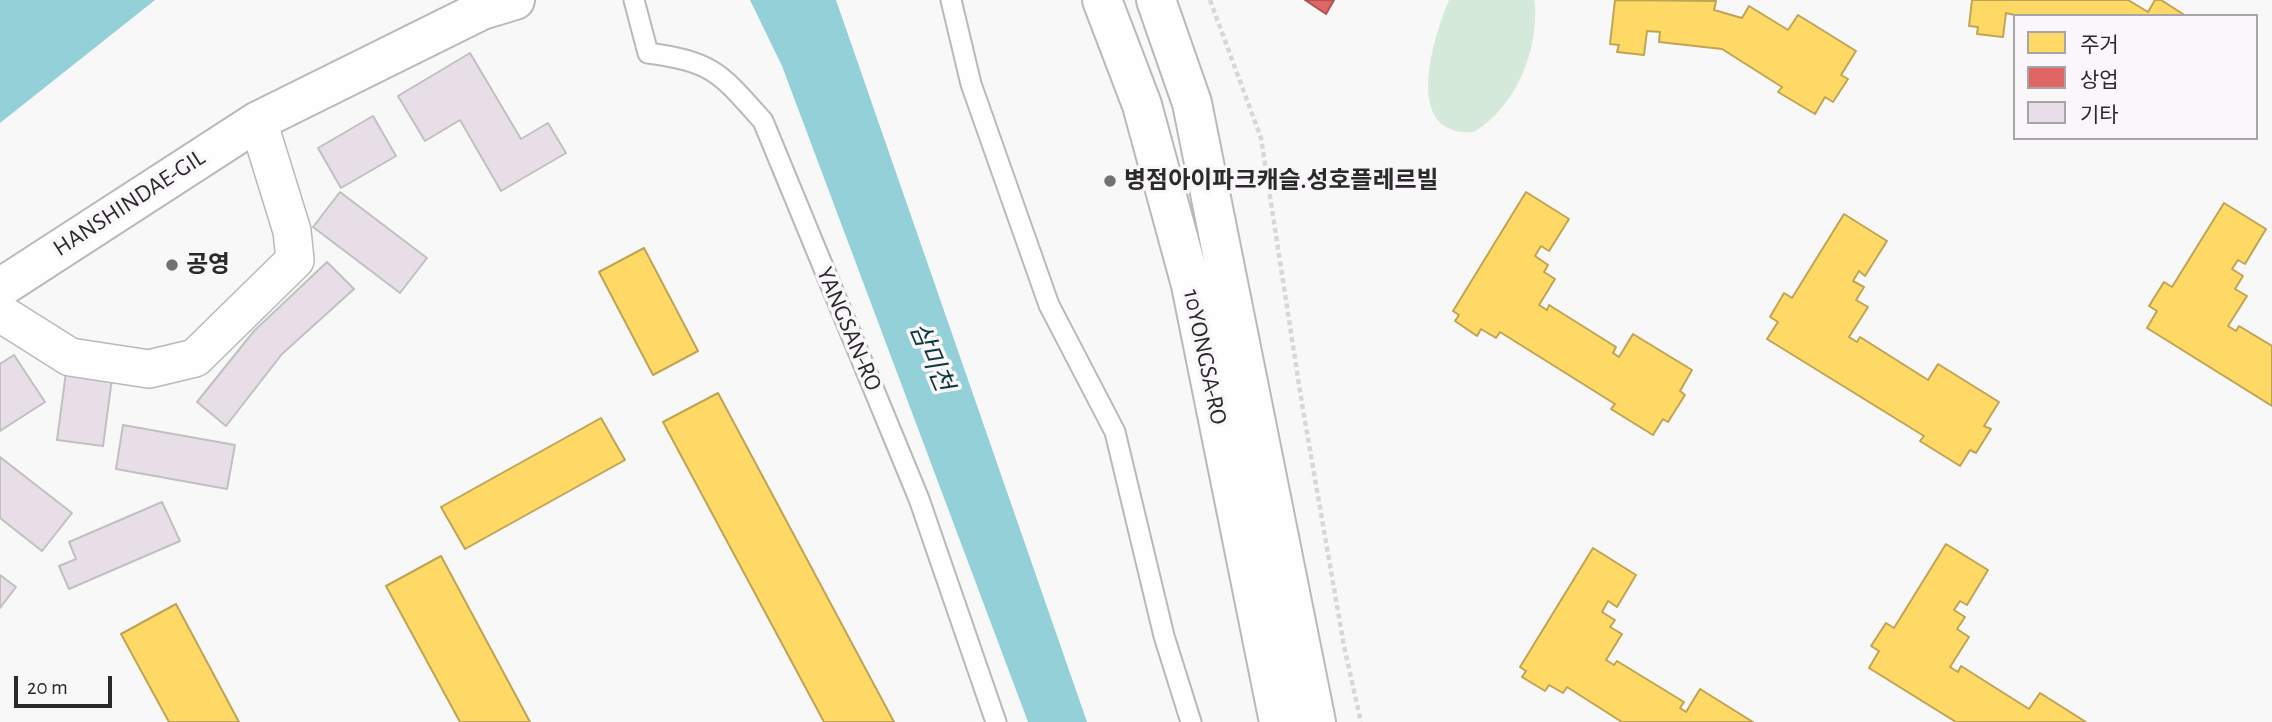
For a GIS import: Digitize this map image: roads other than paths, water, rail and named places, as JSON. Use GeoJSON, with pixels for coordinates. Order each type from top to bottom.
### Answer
{"type":"FeatureCollection","features":[{"type":"Feature","properties":{"kind":"street","name":"HANSHINDAE-GIL"},"geometry":{"type":"LineString","coordinates":[[0,288],[258,121],[482,10],[516,0]]}},
{"type":"Feature","properties":{"kind":"street","name":"10YONGSA-RO"},"geometry":{"type":"LineString","coordinates":[[1102,0],[1142,105],[1176,225],[1279,722]]}},
{"type":"Feature","properties":{"kind":"street","name":"10YONGSA-RO"},"geometry":{"type":"LineString","coordinates":[[1156,0],[1192,103],[1316,722]]}},
{"type":"Feature","properties":{"kind":"street"},"geometry":{"type":"LineString","coordinates":[[0,313],[70,357],[149,369],[195,358],[295,260],[292,231],[258,121]]}},
{"type":"Feature","properties":{"kind":"lane","name":"YANGSAN-RO"},"geometry":{"type":"LineString","coordinates":[[635,0],[648,53],[686,58],[721,74],[763,121],[919,499],[996,722]]}},
{"type":"Feature","properties":{"kind":"lane"},"geometry":{"type":"LineString","coordinates":[[951,0],[971,84],[1049,305],[1115,432],[1164,636],[1191,722]]}},
{"type":"Feature","properties":{"kind":"water"},"geometry":{"type":"Polygon","coordinates":[[[0,0],[155,0],[0,123],[0,0]]]}},
{"type":"Feature","properties":{"kind":"water","name":"삼미천"},"geometry":{"type":"Polygon","coordinates":[[[750,0],[836,0],[1087,722],[1028,722],[782,66],[750,0]]]}},
{"type":"Feature","properties":{"kind":"place","name":"병점아이파크캐슬.성호플레르빌"},"geometry":{"type":"Point","coordinates":[1110,181]}},
{"type":"Feature","properties":{"kind":"place","name":"공영"},"geometry":{"type":"Point","coordinates":[172,265]}}]}
